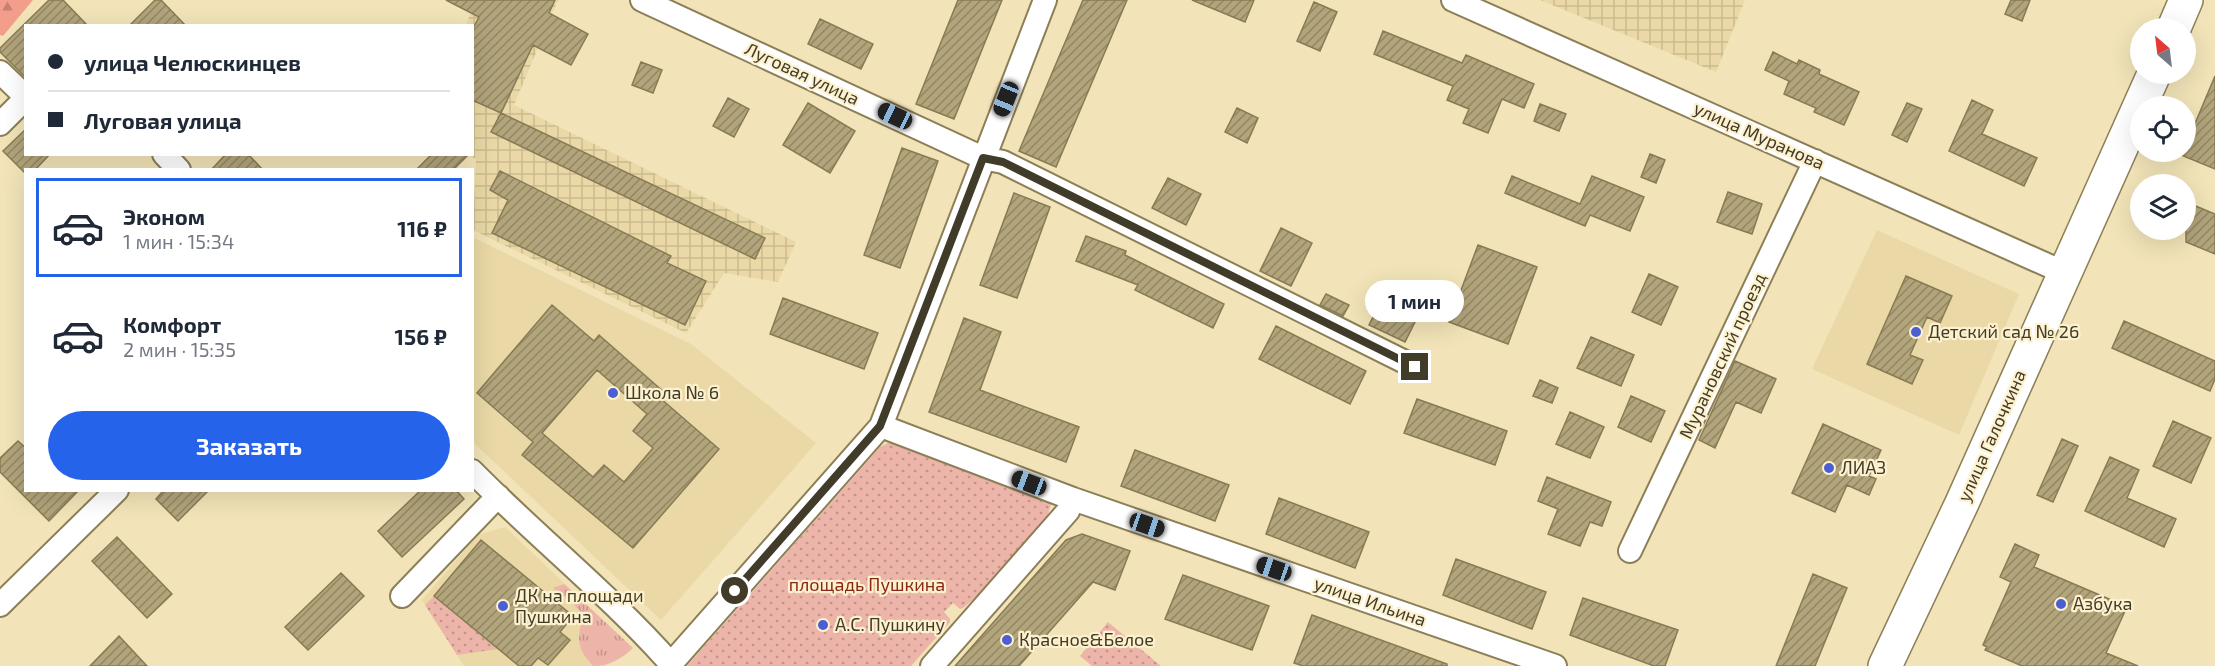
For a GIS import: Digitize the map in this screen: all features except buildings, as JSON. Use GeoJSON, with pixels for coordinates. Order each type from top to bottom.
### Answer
{"type":"FeatureCollection","features":[{"type":"Feature","properties":{"kind":"street","name":"Луговая улица"},"geometry":{"type":"LineString","coordinates":[[642,0],[983,158],[1003,162],[1415,367]]}},
{"type":"Feature","properties":{"kind":"street"},"geometry":{"type":"LineString","coordinates":[[474,473],[650,640],[670,665],[880,426],[1045,0]]}},
{"type":"Feature","properties":{"kind":"street","name":"улица Муранова"},"geometry":{"type":"LineString","coordinates":[[1453,0],[2065,273]]}},
{"type":"Feature","properties":{"kind":"street"},"geometry":{"type":"LineString","coordinates":[[2178,18],[2186,0]]}},
{"type":"Feature","properties":{"kind":"street"},"geometry":{"type":"LineString","coordinates":[[0,72],[24,95]]}},
{"type":"Feature","properties":{"kind":"street","name":"улица Галочкина"},"geometry":{"type":"LineString","coordinates":[[1885,666],[1962,503],[2150,84]]}},
{"type":"Feature","properties":{"kind":"street"},"geometry":{"type":"LineString","coordinates":[[0,124],[24,99]]}},
{"type":"Feature","properties":{"kind":"street"},"geometry":{"type":"LineString","coordinates":[[166,156],[177,168]]}},
{"type":"Feature","properties":{"kind":"street","name":"Мурановский проезд"},"geometry":{"type":"LineString","coordinates":[[1630,551],[1815,161]]}},
{"type":"Feature","properties":{"kind":"street","name":"улица Ильина"},"geometry":{"type":"LineString","coordinates":[[880,426],[1073,499],[1555,666]]}},
{"type":"Feature","properties":{"kind":"street"},"geometry":{"type":"LineString","coordinates":[[0,605],[115,492]]}},
{"type":"Feature","properties":{"kind":"street"},"geometry":{"type":"LineString","coordinates":[[402,596],[498,496]]}},
{"type":"Feature","properties":{"kind":"street"},"geometry":{"type":"LineString","coordinates":[[932,666],[1068,511],[1073,499]]}},
{"type":"Feature","properties":{"kind":"shaded area"},"geometry":{"type":"Polygon","coordinates":[[[477,0],[558,0],[514,105],[796,242],[778,282],[724,273],[686,333],[474,230],[476,159],[469,156],[474,156],[474,24],[466,24],[477,0]]]}},
{"type":"Feature","properties":{"kind":"shaded area"},"geometry":{"type":"Polygon","coordinates":[[[1540,0],[1745,0],[1716,72],[1540,0]]]}},
{"type":"Feature","properties":{"kind":"shaded area","name":"Детский сад № 26"},"geometry":{"type":"Polygon","coordinates":[[[1877,230],[2019,294],[1959,435],[1812,369],[1877,230]]]}},
{"type":"Feature","properties":{"kind":"shaded area","name":"Школа № 6"},"geometry":{"type":"Polygon","coordinates":[[[474,238],[691,344],[816,443],[661,620],[474,443],[474,238]]]}},
{"type":"Feature","properties":{"kind":"shaded area"},"geometry":{"type":"Polygon","coordinates":[[[505,527],[633,648],[624,656],[605,666],[464,666],[422,600],[478,535],[505,527]]]}},
{"type":"Feature","properties":{"kind":"green space"},"geometry":{"type":"Polygon","coordinates":[[[0,0],[33,0],[3,36],[0,35],[0,0]]]}},
{"type":"Feature","properties":{"kind":"green space","name":"площадь Пушкина"},"geometry":{"type":"Polygon","coordinates":[[[890,442],[1044,497],[1051,504],[1047,518],[989,586],[963,608],[960,609],[953,603],[944,612],[950,622],[911,666],[687,666],[880,447],[890,442]]]}},
{"type":"Feature","properties":{"kind":"green space"},"geometry":{"type":"Polygon","coordinates":[[[564,584],[633,648],[614,661],[593,666],[585,657],[580,644],[581,614],[579,610],[553,588],[564,584]]]}},
{"type":"Feature","properties":{"kind":"green space"},"geometry":{"type":"Polygon","coordinates":[[[434,596],[498,649],[457,655],[425,605],[434,596]]]}},
{"type":"Feature","properties":{"kind":"green space"},"geometry":{"type":"Polygon","coordinates":[[[1108,622],[1161,666],[1092,666],[1080,656],[1108,622]]]}},
{"type":"Feature","properties":{"kind":"place","name":"Детский сад № 26"},"geometry":{"type":"Point","coordinates":[1916,332]}},
{"type":"Feature","properties":{"kind":"place","name":"Школа № 6"},"geometry":{"type":"Point","coordinates":[613,393]}},
{"type":"Feature","properties":{"kind":"place","name":"ЛИАЗ"},"geometry":{"type":"Point","coordinates":[1829,468]}},
{"type":"Feature","properties":{"kind":"place","name":"Азбука"},"geometry":{"type":"Point","coordinates":[2061,604]}},
{"type":"Feature","properties":{"kind":"place","name":"ДК на площади Пушкина"},"geometry":{"type":"Point","coordinates":[503,606]}},
{"type":"Feature","properties":{"kind":"place","name":"А.С. Пушкину"},"geometry":{"type":"Point","coordinates":[823,625]}},
{"type":"Feature","properties":{"kind":"place","name":"Красное&Белое"},"geometry":{"type":"Point","coordinates":[1007,640]}},
{"type":"Feature","properties":{"kind":"route"},"geometry":{"type":"LineString","coordinates":[[735,591],[880,426],[983,158],[1003,162],[1415,367]]}}]}
